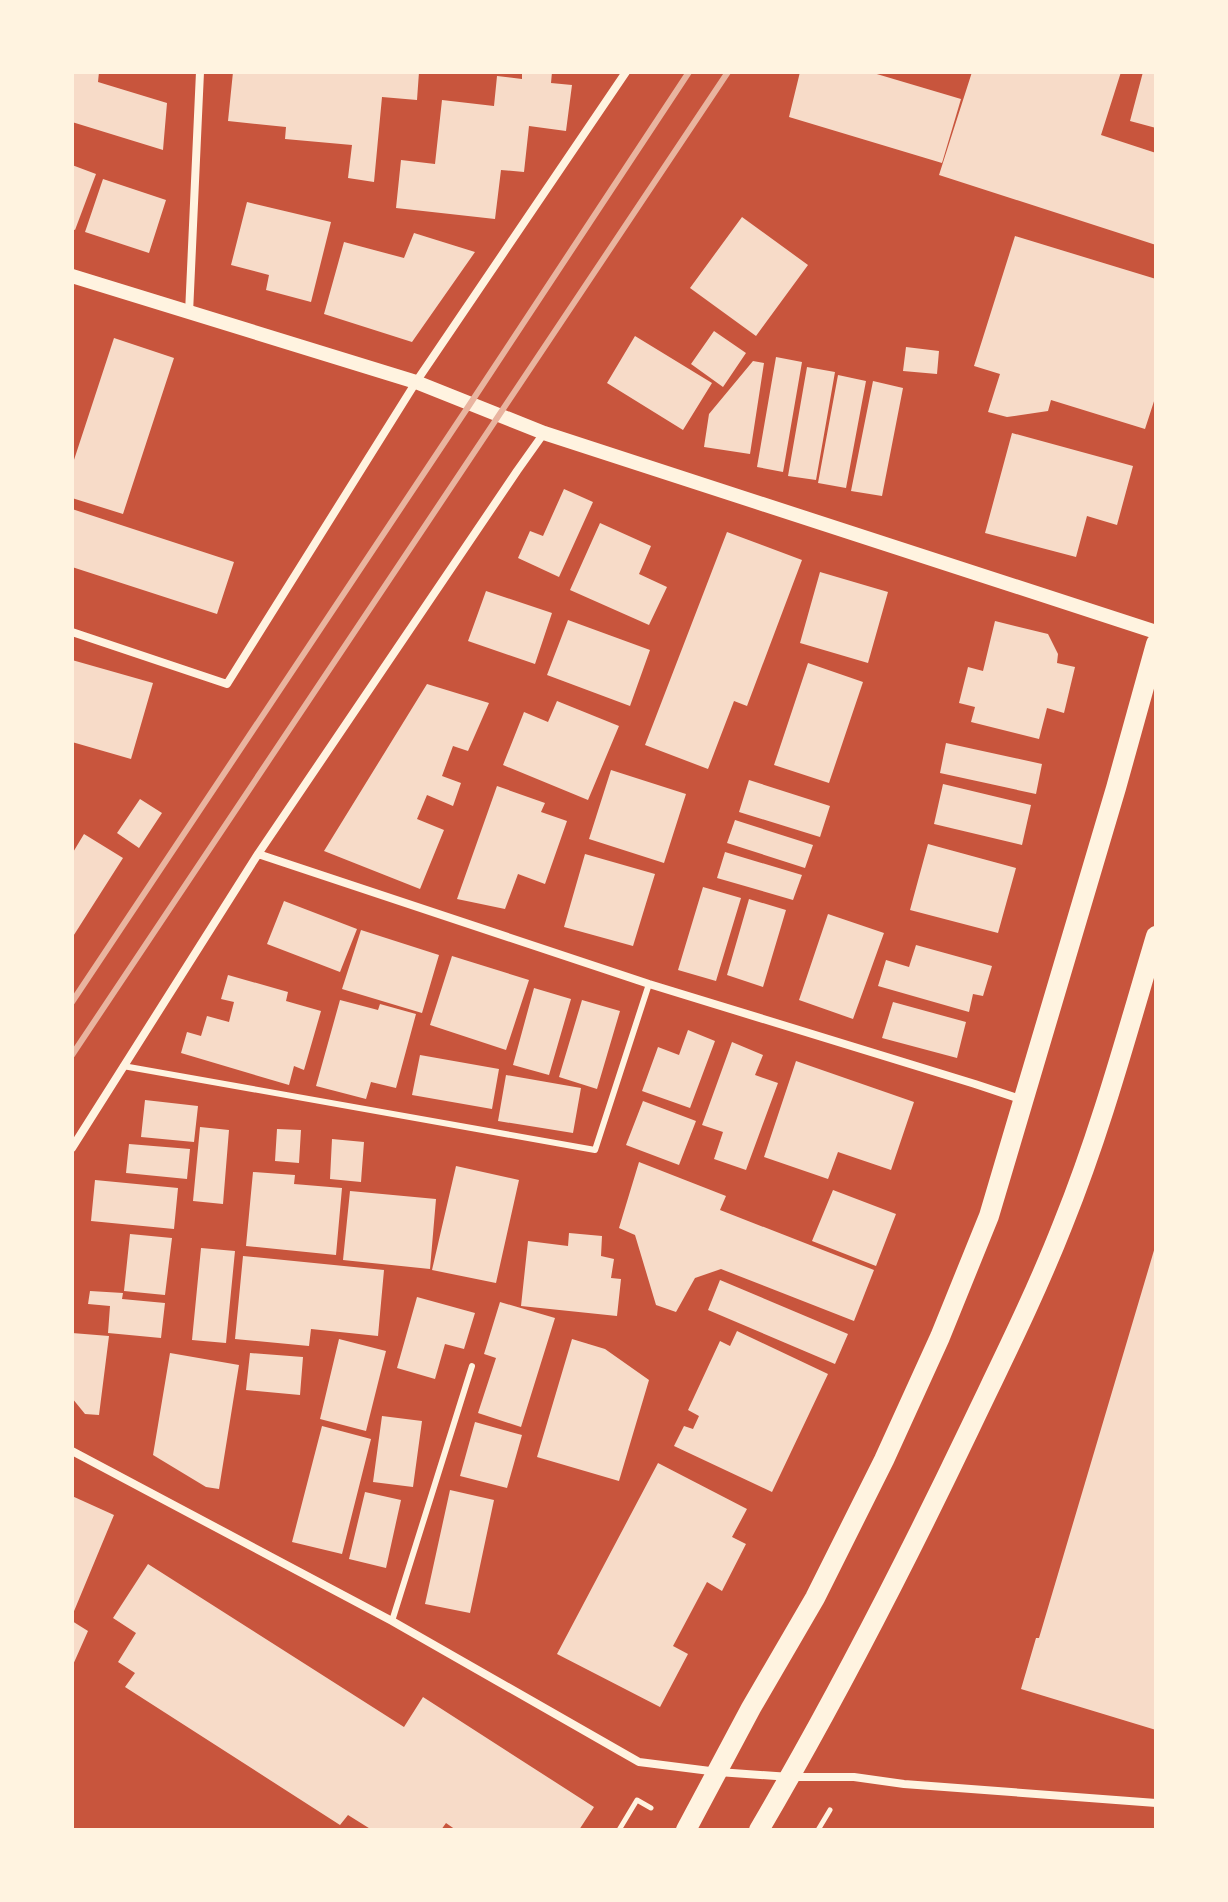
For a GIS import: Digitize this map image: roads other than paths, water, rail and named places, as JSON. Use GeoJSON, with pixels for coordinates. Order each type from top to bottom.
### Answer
{"type":"FeatureCollection","features":[{"type":"Feature","properties":{"kind":"main road"},"geometry":{"type":"LineString","coordinates":[[686,1830],[751,1708],[815,1598],[884,1460],[940,1337],[989,1216],[1156,644]]}},
{"type":"Feature","properties":{"kind":"main road"},"geometry":{"type":"LineString","coordinates":[[759,1830],[871,1626],[941,1488],[1056,1241],[1106,1108],[1156,936]]}},
{"type":"Feature","properties":{"kind":"street"},"geometry":{"type":"LineString","coordinates":[[189,314],[200,72]]}},
{"type":"Feature","properties":{"kind":"street"},"geometry":{"type":"LineString","coordinates":[[72,632],[227,684],[416,382],[626,72]]}},
{"type":"Feature","properties":{"kind":"street"},"geometry":{"type":"LineString","coordinates":[[72,276],[416,382],[544,433],[1156,632]]}},
{"type":"Feature","properties":{"kind":"street"},"geometry":{"type":"LineString","coordinates":[[72,1148],[258,854],[544,433]]}},
{"type":"Feature","properties":{"kind":"street"},"geometry":{"type":"LineString","coordinates":[[258,854],[649,984],[1024,1101]]}},
{"type":"Feature","properties":{"kind":"street"},"geometry":{"type":"LineString","coordinates":[[72,1451],[392,1621],[639,1762],[718,1772],[854,1777],[904,1784],[1156,1803]]}},
{"type":"Feature","properties":{"kind":"lane"},"geometry":{"type":"LineString","coordinates":[[123,1066],[595,1150],[649,984]]}},
{"type":"Feature","properties":{"kind":"lane"},"geometry":{"type":"LineString","coordinates":[[392,1621],[472,1366]]}},
{"type":"Feature","properties":{"kind":"railway"},"geometry":{"type":"LineString","coordinates":[[72,1002],[689,72]]}},
{"type":"Feature","properties":{"kind":"railway"},"geometry":{"type":"LineString","coordinates":[[72,1055],[728,72]]}}]}
